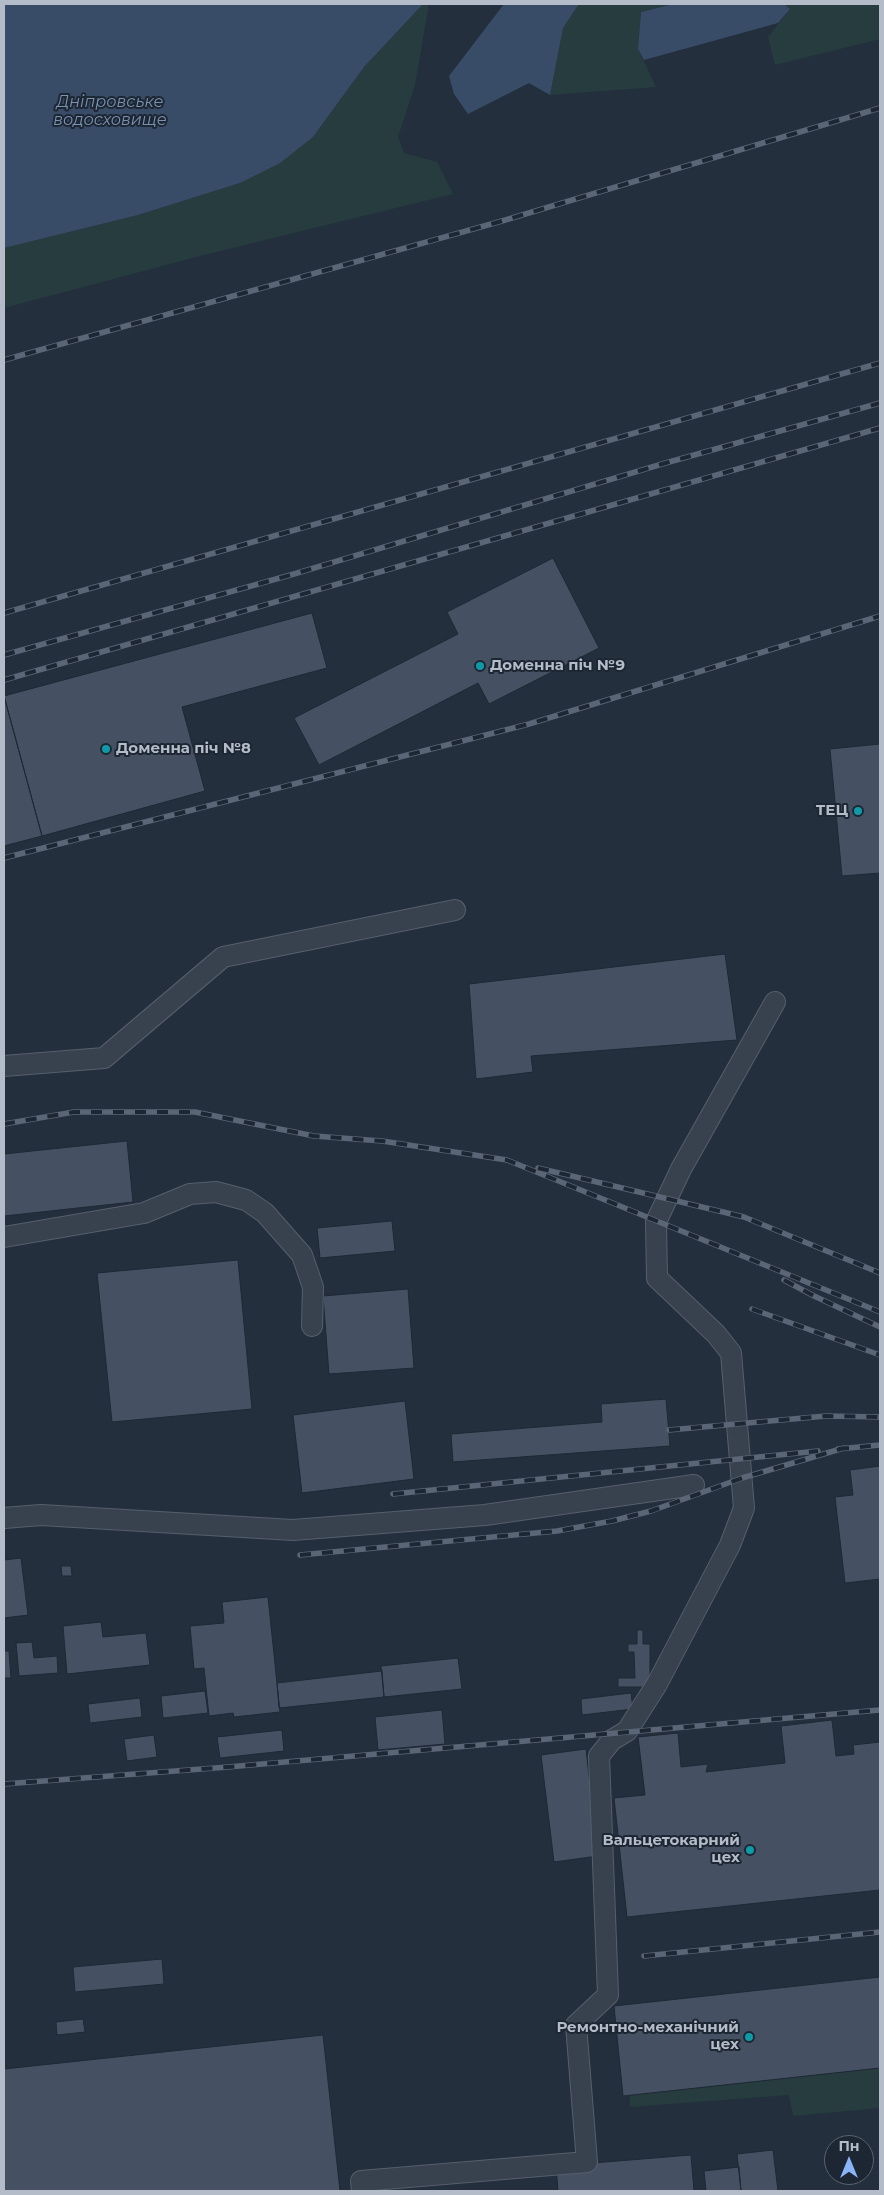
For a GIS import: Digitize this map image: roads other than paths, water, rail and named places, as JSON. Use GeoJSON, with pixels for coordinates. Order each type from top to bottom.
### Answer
{"type":"FeatureCollection","features":[{"type":"Feature","properties":{"kind":"lane"},"geometry":{"type":"LineString","coordinates":[[4,1066],[104,1058],[223,958],[455,910]]}},
{"type":"Feature","properties":{"kind":"lane"},"geometry":{"type":"LineString","coordinates":[[362,2191],[361,2181],[587,2162],[576,2025],[608,1995],[599,1756],[612,1740],[628,1731],[657,1684],[730,1544],[744,1508],[731,1353],[716,1334],[657,1278],[656,1222],[681,1169],[775,1002]]}},
{"type":"Feature","properties":{"kind":"lane"},"geometry":{"type":"LineString","coordinates":[[4,1236],[144,1213],[190,1194],[216,1192],[246,1200],[265,1213],[302,1255],[313,1287],[312,1326]]}},
{"type":"Feature","properties":{"kind":"lane"},"geometry":{"type":"LineString","coordinates":[[4,1518],[41,1515],[294,1530],[485,1514],[694,1486]]}},
{"type":"Feature","properties":{"kind":"water","name":"Дніпровське водосховище"},"geometry":{"type":"Polygon","coordinates":[[[4,4],[423,4],[364,67],[313,137],[280,163],[240,183],[138,215],[4,248],[4,4]]]}},
{"type":"Feature","properties":{"kind":"water"},"geometry":{"type":"Polygon","coordinates":[[[504,4],[579,4],[563,28],[550,95],[529,83],[468,114],[454,94],[449,76],[504,4]]]}},
{"type":"Feature","properties":{"kind":"water"},"geometry":{"type":"Polygon","coordinates":[[[673,4],[784,4],[790,9],[778,23],[644,60],[638,49],[641,12],[673,4]]]}},
{"type":"Feature","properties":{"kind":"railway"},"geometry":{"type":"LineString","coordinates":[[4,360],[502,221],[880,108]]}},
{"type":"Feature","properties":{"kind":"railway"},"geometry":{"type":"LineString","coordinates":[[4,613],[880,363]]}},
{"type":"Feature","properties":{"kind":"railway"},"geometry":{"type":"LineString","coordinates":[[4,655],[294,574],[662,464],[880,403]]}},
{"type":"Feature","properties":{"kind":"railway"},"geometry":{"type":"LineString","coordinates":[[4,680],[880,428]]}},
{"type":"Feature","properties":{"kind":"railway"},"geometry":{"type":"LineString","coordinates":[[4,858],[529,724],[880,616]]}},
{"type":"Feature","properties":{"kind":"railway"},"geometry":{"type":"LineString","coordinates":[[4,1124],[74,1112],[195,1112],[314,1136],[382,1141],[507,1160],[880,1312]]}},
{"type":"Feature","properties":{"kind":"railway"},"geometry":{"type":"LineString","coordinates":[[538,1168],[744,1217],[880,1273]]}},
{"type":"Feature","properties":{"kind":"railway"},"geometry":{"type":"LineString","coordinates":[[784,1280],[880,1327]]}},
{"type":"Feature","properties":{"kind":"railway"},"geometry":{"type":"LineString","coordinates":[[752,1309],[880,1355]]}},
{"type":"Feature","properties":{"kind":"railway"},"geometry":{"type":"LineString","coordinates":[[669,1430],[826,1416],[880,1417]]}},
{"type":"Feature","properties":{"kind":"railway"},"geometry":{"type":"LineString","coordinates":[[838,1449],[880,1445]]}},
{"type":"Feature","properties":{"kind":"railway"},"geometry":{"type":"LineString","coordinates":[[300,1555],[557,1531],[612,1521],[651,1511],[742,1478],[844,1448]]}},
{"type":"Feature","properties":{"kind":"railway"},"geometry":{"type":"LineString","coordinates":[[393,1494],[818,1451]]}},
{"type":"Feature","properties":{"kind":"railway"},"geometry":{"type":"LineString","coordinates":[[4,1784],[228,1767],[880,1710]]}},
{"type":"Feature","properties":{"kind":"railway"},"geometry":{"type":"LineString","coordinates":[[644,1956],[880,1932]]}},
{"type":"Feature","properties":{"kind":"place","name":"Доменна піч №9"},"geometry":{"type":"Point","coordinates":[480,666]}},
{"type":"Feature","properties":{"kind":"place","name":"Доменна піч №8"},"geometry":{"type":"Point","coordinates":[106,749]}},
{"type":"Feature","properties":{"kind":"place","name":"ТЕЦ"},"geometry":{"type":"Point","coordinates":[858,811]}},
{"type":"Feature","properties":{"kind":"place","name":"Вальцетокарний цех"},"geometry":{"type":"Point","coordinates":[750,1850]}},
{"type":"Feature","properties":{"kind":"place","name":"Ремонтно-механічний цех"},"geometry":{"type":"Point","coordinates":[749,2037]}}]}
